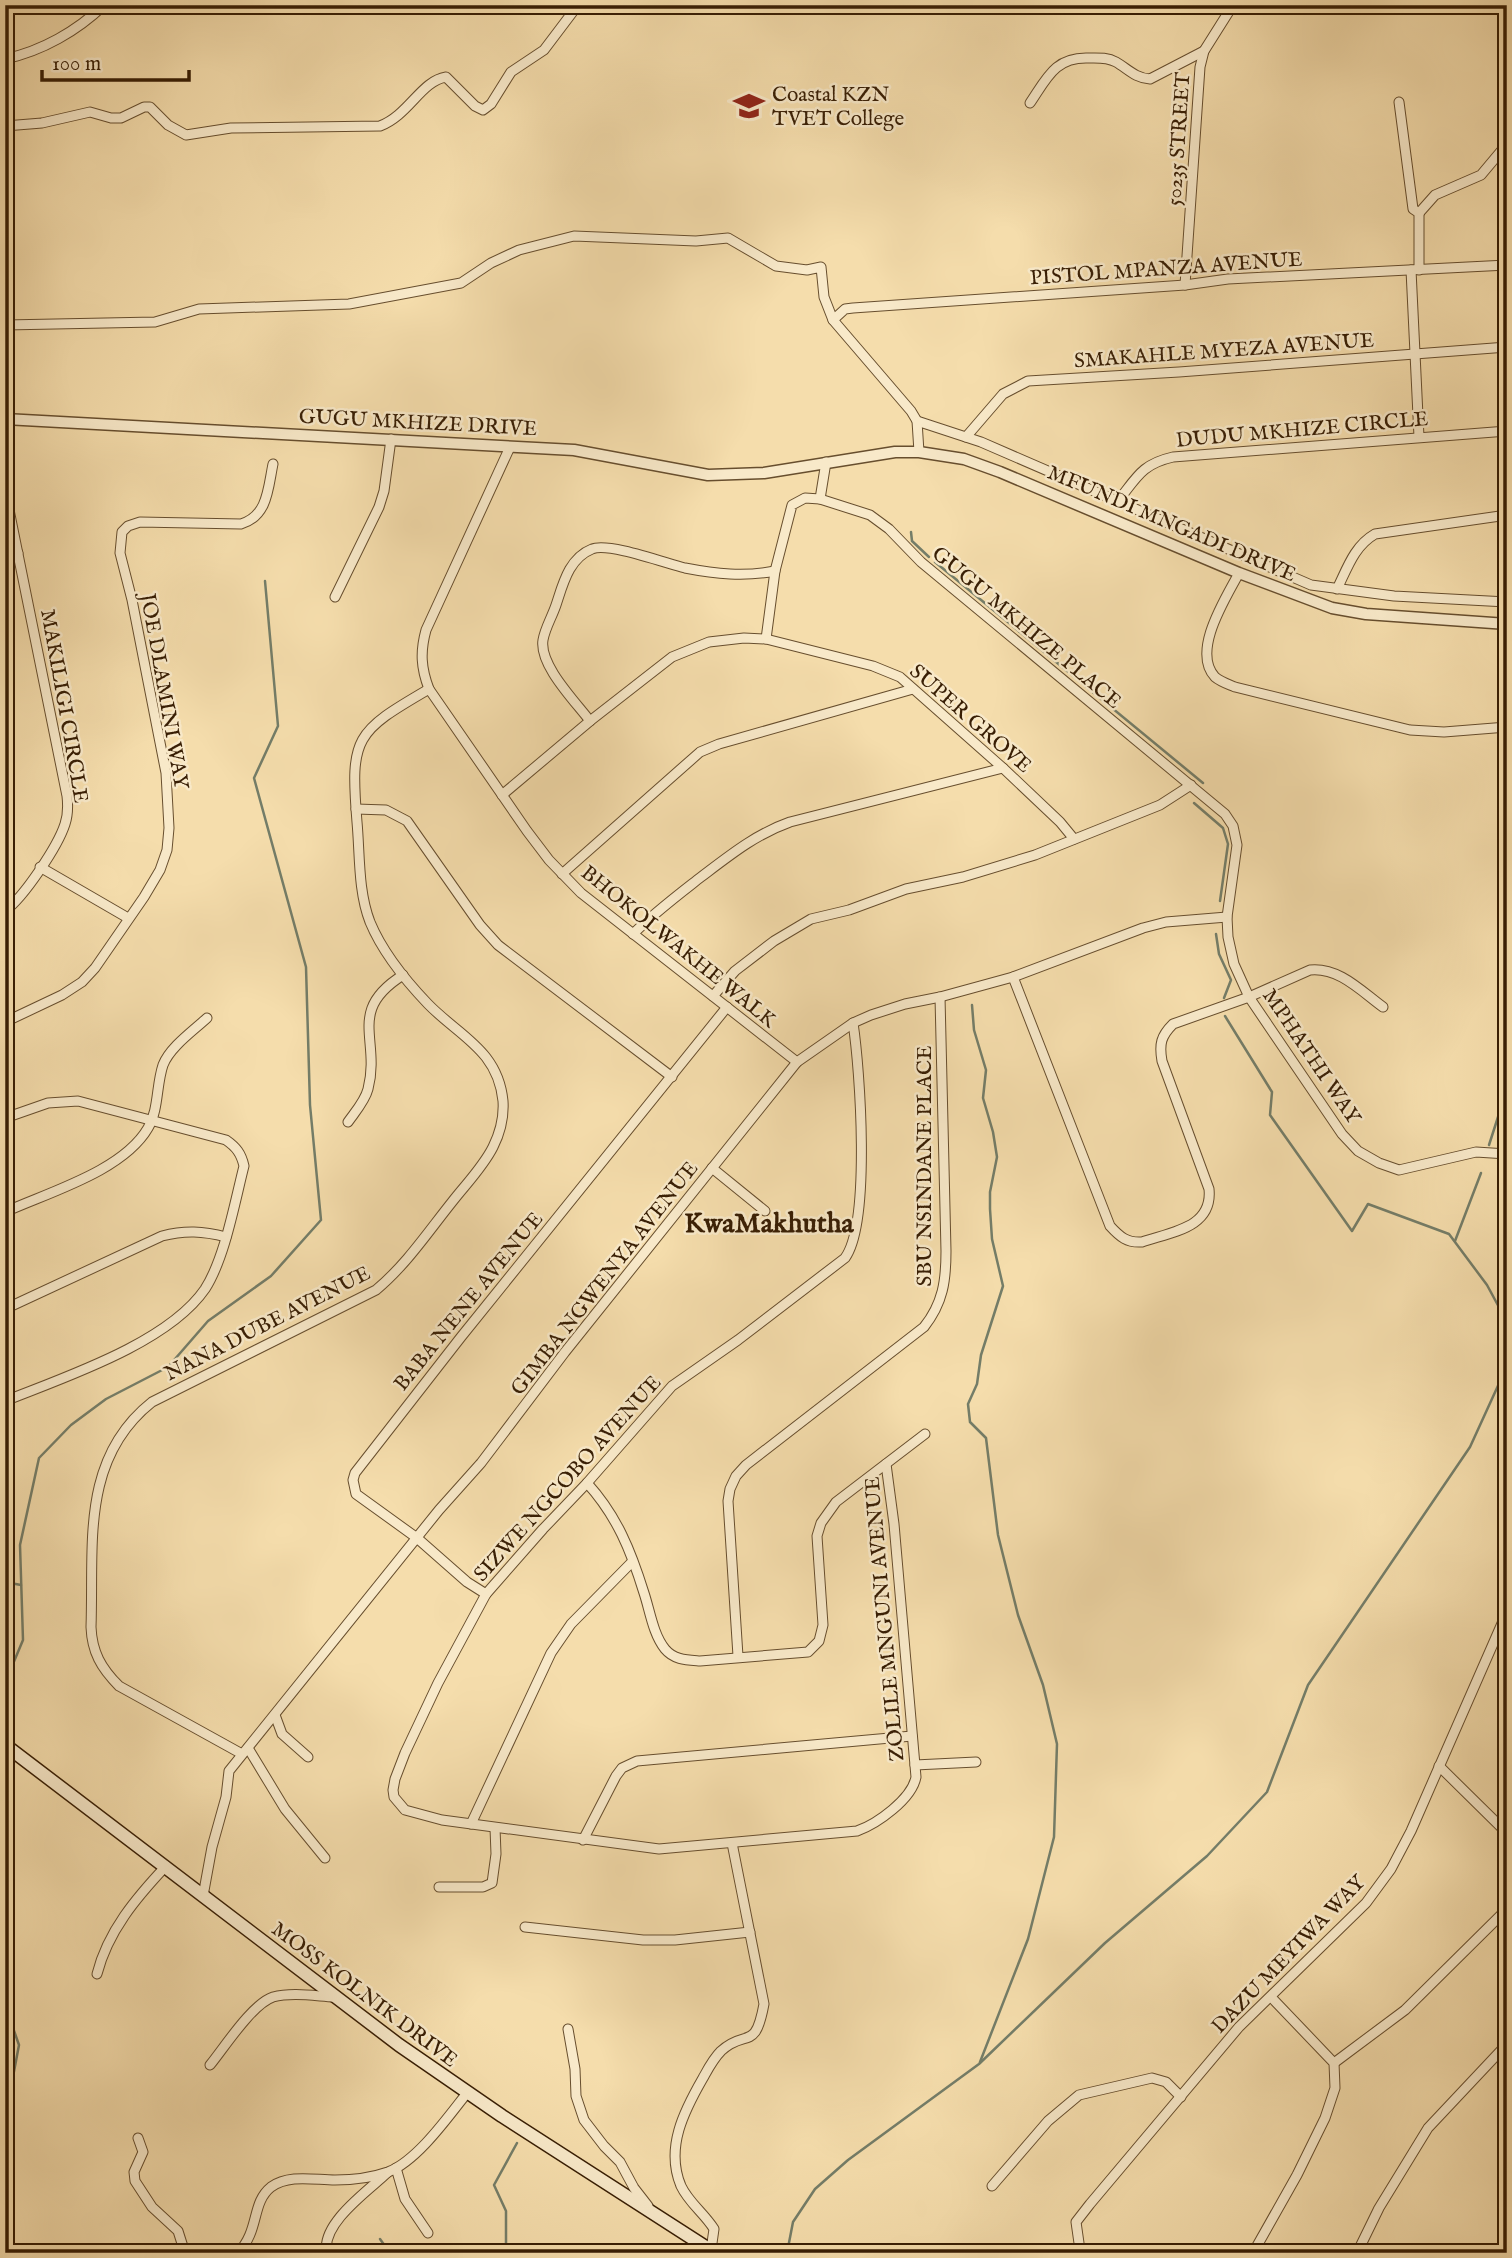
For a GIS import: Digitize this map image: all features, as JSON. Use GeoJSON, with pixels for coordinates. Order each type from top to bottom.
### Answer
{"type":"FeatureCollection","features":[{"type":"Feature","properties":{"kind":"main road","name":"MOSS KOLNIK DRIVE"},"geometry":{"type":"LineString","coordinates":[[5,1745],[336,1997],[467,2093],[712,2252]]}},
{"type":"Feature","properties":{"kind":"street"},"geometry":{"type":"LineString","coordinates":[[5,59],[32,51],[62,37],[86,22],[104,5]]}},
{"type":"Feature","properties":{"kind":"street"},"geometry":{"type":"LineString","coordinates":[[5,126],[43,123],[90,112],[121,118],[144,107],[150,107],[168,125],[186,135],[231,128],[380,126],[402,114],[435,79],[446,76],[475,106],[483,110],[491,104],[511,72],[544,50],[578,5]]}},
{"type":"Feature","properties":{"kind":"street","name":"50235 STREET"},"geometry":{"type":"LineString","coordinates":[[1185,285],[1198,88],[1204,51],[1233,5]]}},
{"type":"Feature","properties":{"kind":"street"},"geometry":{"type":"LineString","coordinates":[[1030,103],[1051,72],[1068,59],[1104,58],[1115,61],[1141,78],[1150,79],[1204,51]]}},
{"type":"Feature","properties":{"kind":"street"},"geometry":{"type":"LineString","coordinates":[[1399,102],[1413,209],[1419,213]]}},
{"type":"Feature","properties":{"kind":"street"},"geometry":{"type":"LineString","coordinates":[[1419,437],[1415,270],[1419,213],[1435,195],[1481,174],[1507,144]]}},
{"type":"Feature","properties":{"kind":"street"},"geometry":{"type":"LineString","coordinates":[[5,325],[155,322],[199,309],[349,304],[443,287],[473,276],[491,263],[519,250],[558,239],[596,235],[696,240],[728,238],[776,267],[807,270],[821,267],[824,297],[833,320],[903,401],[917,422],[919,452]]}},
{"type":"Feature","properties":{"kind":"street","name":"PISTOL MPANZA AVENUE"},"geometry":{"type":"LineString","coordinates":[[833,320],[845,309],[853,308],[1185,285],[1228,279],[1507,265]]}},
{"type":"Feature","properties":{"kind":"street","name":"SMAKAHLE MYEZA AVENUE"},"geometry":{"type":"LineString","coordinates":[[966,437],[1003,394],[1028,381],[1507,346]]}},
{"type":"Feature","properties":{"kind":"street","name":"GUGU MKHIZE DRIVE"},"geometry":{"type":"LineString","coordinates":[[5,419],[600,453],[652,466],[708,475],[764,473],[826,462]]}},
{"type":"Feature","properties":{"kind":"street"},"geometry":{"type":"LineString","coordinates":[[917,422],[966,437],[1311,585],[1394,596],[1507,602]]}},
{"type":"Feature","properties":{"kind":"street","name":"DUDU MKHIZE CIRCLE"},"geometry":{"type":"LineString","coordinates":[[1118,501],[1141,472],[1154,461],[1173,457],[1507,431]]}},
{"type":"Feature","properties":{"kind":"street"},"geometry":{"type":"LineString","coordinates":[[335,597],[379,507],[384,491],[391,439]]}},
{"type":"Feature","properties":{"kind":"street","name":"BHOKOLWAKHE WALK"},"geometry":{"type":"LineString","coordinates":[[510,447],[426,630],[421,660],[429,690],[502,795],[562,874],[581,893],[797,1062]]}},
{"type":"Feature","properties":{"kind":"street","name":"MFUNDI MNGADI DRIVE"},"geometry":{"type":"LineString","coordinates":[[826,462],[875,454],[919,452],[964,459],[1239,573],[1340,610],[1507,624]]}},
{"type":"Feature","properties":{"kind":"street"},"geometry":{"type":"LineString","coordinates":[[766,639],[775,570],[788,514],[798,500],[820,499],[826,462]]}},
{"type":"Feature","properties":{"kind":"street","name":"JOE DLAMINI WAY"},"geometry":{"type":"LineString","coordinates":[[5,1023],[82,982],[95,968],[160,870],[167,850],[169,828],[166,773],[132,600],[120,553],[120,538],[128,526],[139,522],[250,522],[262,508],[273,464]]}},
{"type":"Feature","properties":{"kind":"street","name":"MAKILIGI CIRCLE"},"geometry":{"type":"LineString","coordinates":[[5,490],[67,796],[66,821],[20,899],[5,911]]}},
{"type":"Feature","properties":{"kind":"street","name":"GUGU MKHIZE PLACE"},"geometry":{"type":"LineString","coordinates":[[820,499],[859,510],[878,520],[921,562],[1225,814],[1233,826]]}},
{"type":"Feature","properties":{"kind":"street"},"geometry":{"type":"LineString","coordinates":[[1337,589],[1357,549],[1375,534],[1507,515]]}},
{"type":"Feature","properties":{"kind":"street"},"geometry":{"type":"LineString","coordinates":[[590,721],[547,664],[542,650],[544,633],[570,569],[580,556],[593,548],[604,547],[656,561],[728,575],[775,570]]}},
{"type":"Feature","properties":{"kind":"street"},"geometry":{"type":"LineString","coordinates":[[5,555],[18,553]]}},
{"type":"Feature","properties":{"kind":"street"},"geometry":{"type":"LineString","coordinates":[[1239,573],[1210,633],[1206,656],[1214,676],[1222,681],[1235,687],[1410,730],[1444,732],[1507,727]]}},
{"type":"Feature","properties":{"kind":"street","name":"SUPER GROVE"},"geometry":{"type":"LineString","coordinates":[[502,795],[657,667],[686,649],[727,639],[766,639],[890,671],[1003,768],[1060,822],[1074,839]]}},
{"type":"Feature","properties":{"kind":"street"},"geometry":{"type":"LineString","coordinates":[[562,874],[700,752],[719,744],[913,689]]}},
{"type":"Feature","properties":{"kind":"street","name":"NANA DUBE AVENUE"},"geometry":{"type":"LineString","coordinates":[[245,1751],[119,1686],[96,1657],[91,1643],[95,1499],[106,1460],[137,1414],[152,1402],[361,1299],[389,1279],[484,1162],[493,1147],[502,1121],[503,1103],[495,1069],[484,1053],[428,1004],[403,975],[371,923],[364,901],[354,773],[360,743],[368,731],[392,711],[429,690]]}},
{"type":"Feature","properties":{"kind":"street"},"geometry":{"type":"LineString","coordinates":[[633,934],[681,892],[739,848],[770,829],[790,821],[1003,768]]}},
{"type":"Feature","properties":{"kind":"street"},"geometry":{"type":"LineString","coordinates":[[713,996],[735,971],[774,941],[811,919],[849,910],[906,889],[963,877],[1024,859],[1160,805],[1191,785]]}},
{"type":"Feature","properties":{"kind":"street"},"geometry":{"type":"LineString","coordinates":[[356,809],[387,810],[407,821],[498,945],[672,1077]]}},
{"type":"Feature","properties":{"kind":"street","name":"MPHATHI WAY"},"geometry":{"type":"LineString","coordinates":[[1233,826],[1237,845],[1227,917],[1230,950],[1250,997],[1342,1134],[1358,1151],[1399,1170],[1476,1152],[1507,1154]]}},
{"type":"Feature","properties":{"kind":"street"},"geometry":{"type":"LineString","coordinates":[[40,867],[128,918]]}},
{"type":"Feature","properties":{"kind":"street","name":"GIMBA NGWENYA AVENUE"},"geometry":{"type":"LineString","coordinates":[[203,1896],[212,1847],[226,1797],[229,1771],[439,1510],[481,1464],[565,1352],[797,1062],[853,1023],[905,1004],[1013,977],[1143,928],[1166,922],[1227,917]]}},
{"type":"Feature","properties":{"kind":"street"},"geometry":{"type":"LineString","coordinates":[[1013,977],[1110,1226],[1119,1236],[1135,1242],[1142,1242],[1195,1223],[1207,1212],[1210,1198],[1162,1061],[1160,1045],[1164,1033],[1174,1024],[1250,997],[1303,973],[1321,969],[1332,971],[1344,978],[1383,1007]]}},
{"type":"Feature","properties":{"kind":"street"},"geometry":{"type":"LineString","coordinates":[[348,1122],[369,1088],[368,1027],[371,1010],[380,992],[403,975]]}},
{"type":"Feature","properties":{"kind":"street","name":"SBU NSINDANE PLACE"},"geometry":{"type":"LineString","coordinates":[[738,1656],[728,1502],[736,1476],[779,1438],[924,1327],[935,1313],[943,1295],[946,1264],[940,997]]}},
{"type":"Feature","properties":{"kind":"street","name":"BABA NENE AVENUE"},"geometry":{"type":"LineString","coordinates":[[486,1594],[453,1571],[417,1538],[356,1494],[353,1479],[355,1473],[452,1348],[727,1007]]}},
{"type":"Feature","properties":{"kind":"street"},"geometry":{"type":"LineString","coordinates":[[5,1212],[109,1166],[121,1158],[140,1139],[152,1119],[166,1061],[207,1017]]}},
{"type":"Feature","properties":{"kind":"street","name":"SIZWE NGCOBO AVENUE"},"geometry":{"type":"LineString","coordinates":[[405,1810],[394,1797],[395,1779],[438,1683],[486,1594],[671,1386],[738,1340],[837,1264],[850,1250],[859,1219],[860,1191],[859,1075],[853,1023]]}},
{"type":"Feature","properties":{"kind":"street"},"geometry":{"type":"LineString","coordinates":[[5,1118],[48,1103],[71,1100],[94,1103],[226,1140],[242,1155],[244,1166],[226,1237],[206,1287],[192,1305],[176,1319],[118,1353],[5,1401]]}},
{"type":"Feature","properties":{"kind":"street"},"geometry":{"type":"LineString","coordinates":[[712,1168],[765,1212]]}},
{"type":"Feature","properties":{"kind":"street"},"geometry":{"type":"LineString","coordinates":[[5,1309],[162,1236],[180,1231],[195,1231],[226,1237]]}},
{"type":"Feature","properties":{"kind":"street"},"geometry":{"type":"LineString","coordinates":[[587,1483],[613,1515],[659,1639],[671,1654],[685,1660],[808,1652],[819,1641],[823,1625],[817,1536],[821,1523],[836,1502],[925,1434]]}},
{"type":"Feature","properties":{"kind":"street","name":"ZOLILE MNGUNI AVENUE"},"geometry":{"type":"LineString","coordinates":[[405,1810],[442,1820],[659,1849],[857,1831],[868,1827],[897,1806],[912,1789],[916,1777],[894,1524],[886,1464]]}},
{"type":"Feature","properties":{"kind":"street"},"geometry":{"type":"LineString","coordinates":[[471,1824],[561,1636],[632,1562]]}},
{"type":"Feature","properties":{"kind":"street","name":"DAZU MEYIWA WAY"},"geometry":{"type":"LineString","coordinates":[[1077,2253],[1079,2243],[1076,2222],[1239,2027],[1366,1903],[1391,1869],[1411,1832],[1507,1612]]}},
{"type":"Feature","properties":{"kind":"street"},"geometry":{"type":"LineString","coordinates":[[275,1715],[282,1734],[308,1757]]}},
{"type":"Feature","properties":{"kind":"street"},"geometry":{"type":"LineString","coordinates":[[583,1840],[616,1776],[622,1768],[636,1761],[912,1735]]}},
{"type":"Feature","properties":{"kind":"street"},"geometry":{"type":"LineString","coordinates":[[245,1751],[285,1809],[325,1858]]}},
{"type":"Feature","properties":{"kind":"street"},"geometry":{"type":"LineString","coordinates":[[915,1765],[976,1762]]}},
{"type":"Feature","properties":{"kind":"street"},"geometry":{"type":"LineString","coordinates":[[1438,1766],[1507,1833]]}},
{"type":"Feature","properties":{"kind":"street"},"geometry":{"type":"LineString","coordinates":[[439,1887],[483,1887],[492,1883],[496,1864],[495,1828]]}},
{"type":"Feature","properties":{"kind":"street"},"geometry":{"type":"LineString","coordinates":[[712,2252],[714,2229],[681,2186],[677,2175],[675,2145],[687,2107],[715,2058],[729,2045],[752,2037],[758,2030],[764,2004],[764,1993],[732,1843]]}},
{"type":"Feature","properties":{"kind":"street"},"geometry":{"type":"LineString","coordinates":[[97,1974],[111,1936],[125,1912],[166,1866]]}},
{"type":"Feature","properties":{"kind":"street"},"geometry":{"type":"LineString","coordinates":[[1334,2063],[1405,2010],[1507,1909]]}},
{"type":"Feature","properties":{"kind":"street"},"geometry":{"type":"LineString","coordinates":[[525,1927],[643,1940],[675,1940],[750,1932]]}},
{"type":"Feature","properties":{"kind":"street"},"geometry":{"type":"LineString","coordinates":[[210,2065],[251,2015],[270,1998],[336,1997]]}},
{"type":"Feature","properties":{"kind":"street"},"geometry":{"type":"LineString","coordinates":[[1253,2253],[1297,2175],[1325,2118],[1335,2088],[1334,2063],[1270,1997]]}},
{"type":"Feature","properties":{"kind":"street"},"geometry":{"type":"LineString","coordinates":[[568,2029],[575,2069],[576,2096],[584,2120],[620,2162],[634,2188],[659,2217]]}},
{"type":"Feature","properties":{"kind":"street"},"geometry":{"type":"LineString","coordinates":[[1357,2253],[1379,2208],[1428,2128],[1507,2044]]}},
{"type":"Feature","properties":{"kind":"street"},"geometry":{"type":"LineString","coordinates":[[992,2186],[1048,2121],[1079,2095],[1152,2078],[1166,2082],[1181,2096]]}},
{"type":"Feature","properties":{"kind":"street"},"geometry":{"type":"LineString","coordinates":[[327,2253],[325,2247],[330,2233],[340,2217],[415,2153],[467,2093]]}},
{"type":"Feature","properties":{"kind":"street"},"geometry":{"type":"LineString","coordinates":[[138,2138],[143,2152],[134,2172],[135,2181],[152,2207],[178,2231],[185,2253]]}},
{"type":"Feature","properties":{"kind":"street"},"geometry":{"type":"LineString","coordinates":[[392,2170],[405,2199],[428,2233]]}},
{"type":"Feature","properties":{"kind":"street"},"geometry":{"type":"LineString","coordinates":[[238,2253],[251,2238],[259,2204],[264,2195],[279,2182],[290,2179],[358,2179],[392,2170]]}},
{"type":"Feature","properties":{"kind":"waterway"},"geometry":{"type":"LineString","coordinates":[[911,532],[912,541],[929,557]]}},
{"type":"Feature","properties":{"kind":"waterway"},"geometry":{"type":"LineString","coordinates":[[935,562],[1203,783]]}},
{"type":"Feature","properties":{"kind":"waterway"},"geometry":{"type":"LineString","coordinates":[[5,1683],[23,1640],[20,1545],[39,1458],[71,1425],[106,1399],[168,1367],[208,1321],[271,1276],[321,1220],[310,1105],[306,967],[254,778],[278,726],[265,581]]}},
{"type":"Feature","properties":{"kind":"waterway"},"geometry":{"type":"LineString","coordinates":[[1194,803],[1223,828],[1228,844],[1220,901]]}},
{"type":"Feature","properties":{"kind":"waterway"},"geometry":{"type":"LineString","coordinates":[[1216,934],[1219,954],[1231,980],[1224,998]]}},
{"type":"Feature","properties":{"kind":"waterway"},"geometry":{"type":"LineString","coordinates":[[972,1005],[974,1030],[986,1070],[983,1098],[997,1157],[990,1192],[990,1209],[992,1239],[1003,1286],[981,1355],[977,1384],[968,1404],[970,1422],[986,1438],[998,1535],[1018,1615],[1043,1685],[1057,1744],[1054,1837],[1028,1939],[980,2062]]}},
{"type":"Feature","properties":{"kind":"waterway"},"geometry":{"type":"LineString","coordinates":[[1225,1016],[1272,1092],[1270,1115],[1352,1231],[1368,1204],[1449,1234],[1487,1285],[1507,1322]]}},
{"type":"Feature","properties":{"kind":"waterway"},"geometry":{"type":"LineString","coordinates":[[1489,1145],[1507,1089]]}},
{"type":"Feature","properties":{"kind":"waterway"},"geometry":{"type":"LineString","coordinates":[[1455,1241],[1481,1173]]}},
{"type":"Feature","properties":{"kind":"waterway"},"geometry":{"type":"LineString","coordinates":[[787,2253],[793,2222],[815,2189],[848,2160],[979,2064],[1105,1943],[1207,1856],[1267,1792],[1308,1685],[1470,1447],[1507,1366]]}},
{"type":"Feature","properties":{"kind":"waterway"},"geometry":{"type":"LineString","coordinates":[[5,1582],[21,1585]]}},
{"type":"Feature","properties":{"kind":"waterway"},"geometry":{"type":"LineString","coordinates":[[5,2005],[19,2045],[12,2082],[5,2091]]}},
{"type":"Feature","properties":{"kind":"waterway"},"geometry":{"type":"LineString","coordinates":[[506,2253],[506,2211],[494,2185],[517,2143]]}},
{"type":"Feature","properties":{"kind":"waterway"},"geometry":{"type":"LineString","coordinates":[[380,2239],[390,2253]]}},
{"type":"Feature","properties":{"kind":"place","name":"Coastal KZN TVET College"},"geometry":{"type":"Point","coordinates":[749,106]}},
{"type":"Feature","properties":{"kind":"district","name":"KwaMakhutha"},"geometry":{"type":"Point","coordinates":[769,1222]}}]}
